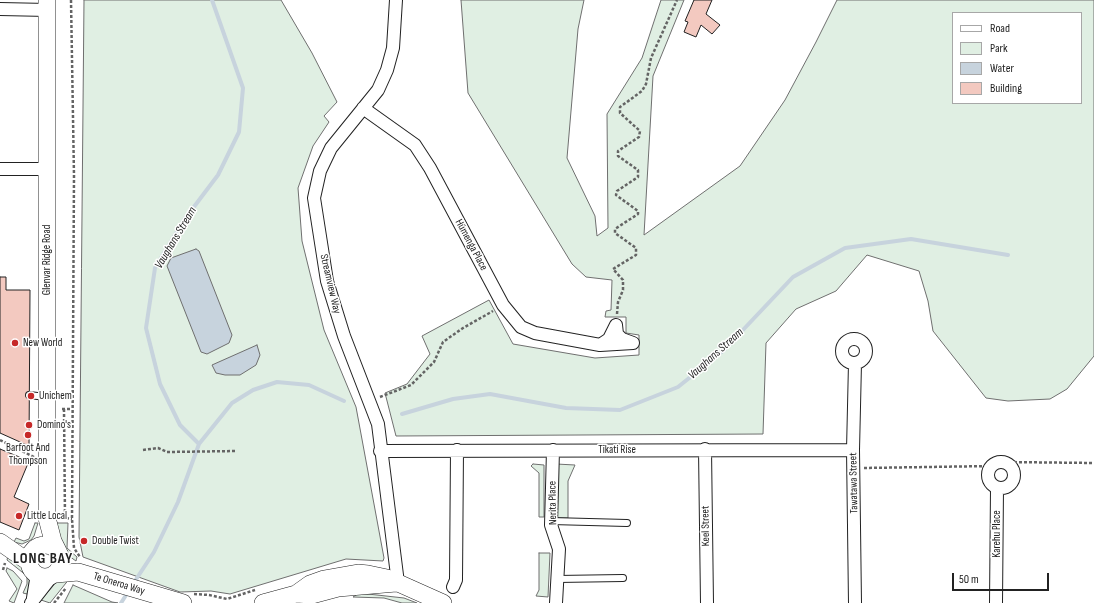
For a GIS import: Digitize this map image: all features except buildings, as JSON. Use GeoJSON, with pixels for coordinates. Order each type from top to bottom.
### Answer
{"type":"FeatureCollection","features":[{"type":"Feature","properties":{"kind":"street","name":"Streamview Way"},"geometry":{"type":"LineString","coordinates":[[396,0],[393,48],[388,70],[378,90],[331,148],[320,171],[314,198],[327,281],[344,336],[378,424],[380,451],[398,583]]}},
{"type":"Feature","properties":{"kind":"street"},"geometry":{"type":"LineString","coordinates":[[0,9],[48,5]]}},
{"type":"Feature","properties":{"kind":"street","name":"Glenvar Ridge Road"},"geometry":{"type":"LineString","coordinates":[[32,601],[57,565],[53,541],[47,520],[46,397],[48,5]]}},
{"type":"Feature","properties":{"kind":"street","name":"Hūmenga Place"},"geometry":{"type":"LineString","coordinates":[[363,108],[415,145],[430,168],[503,305],[521,328],[535,333],[600,345],[633,343],[622,339],[617,334],[616,324]]}},
{"type":"Feature","properties":{"kind":"street"},"geometry":{"type":"LineString","coordinates":[[0,169],[47,169]]}},
{"type":"Feature","properties":{"kind":"street"},"geometry":{"type":"LineString","coordinates":[[600,345],[608,338],[616,324]]}},
{"type":"Feature","properties":{"kind":"street","name":"Tawatawa Street"},"geometry":{"type":"LineString","coordinates":[[855,363],[853,450],[855,603]]}},
{"type":"Feature","properties":{"kind":"street","name":"Tīkati Rise"},"geometry":{"type":"LineString","coordinates":[[380,451],[705,449],[853,450]]}},
{"type":"Feature","properties":{"kind":"street","name":"Keel Street"},"geometry":{"type":"LineString","coordinates":[[705,449],[707,603]]}},
{"type":"Feature","properties":{"kind":"street"},"geometry":{"type":"LineString","coordinates":[[453,587],[456,580],[456,450]]}},
{"type":"Feature","properties":{"kind":"street","name":"Nerita Place"},"geometry":{"type":"LineString","coordinates":[[553,450],[551,522],[558,549],[556,603]]}},
{"type":"Feature","properties":{"kind":"street"},"geometry":{"type":"LineString","coordinates":[[998,462],[1004,462],[1013,470],[1013,482],[1009,486],[997,488],[991,485],[988,479],[988,472],[991,466],[998,462]]}},
{"type":"Feature","properties":{"kind":"street","name":"Karehu Place"},"geometry":{"type":"LineString","coordinates":[[996,603],[997,488]]}},
{"type":"Feature","properties":{"kind":"street","name":"Glenvar Ridge Road"},"geometry":{"type":"LineString","coordinates":[[32,601],[36,580],[35,558],[47,520]]}},
{"type":"Feature","properties":{"kind":"street","name":"Te Oneroa Way"},"geometry":{"type":"LineString","coordinates":[[2,544],[35,558],[42,577],[57,565]]}},
{"type":"Feature","properties":{"kind":"street","name":"Te Oneroa Way"},"geometry":{"type":"LineString","coordinates":[[35,558],[49,546],[57,565],[77,572],[183,599]]}},
{"type":"Feature","properties":{"kind":"street"},"geometry":{"type":"LineString","coordinates":[[260,596],[296,594],[310,584],[324,578],[358,573],[377,575],[443,603]]}},
{"type":"Feature","properties":{"kind":"lane"},"geometry":{"type":"LineString","coordinates":[[29,395],[46,397]]}},
{"type":"Feature","properties":{"kind":"lane"},"geometry":{"type":"LineString","coordinates":[[551,522],[627,523]]}},
{"type":"Feature","properties":{"kind":"lane"},"geometry":{"type":"LineString","coordinates":[[557,579],[623,578]]}},
{"type":"Feature","properties":{"kind":"path"},"geometry":{"type":"LineString","coordinates":[[54,603],[77,572],[72,519],[74,176],[71,0]]}},
{"type":"Feature","properties":{"kind":"path"},"geometry":{"type":"LineString","coordinates":[[616,324],[618,302],[623,290],[624,280],[613,269],[636,255],[636,248],[615,233],[615,229],[638,214],[638,211],[616,195],[617,191],[638,177],[638,170],[618,156],[618,151],[639,137],[640,131],[620,113],[620,107],[642,91],[646,84],[651,58],[677,0]]}},
{"type":"Feature","properties":{"kind":"path"},"geometry":{"type":"LineString","coordinates":[[370,400],[411,385],[434,362],[443,342],[463,328],[503,305]]}},
{"type":"Feature","properties":{"kind":"path"},"geometry":{"type":"LineString","coordinates":[[64,409],[65,518],[72,519]]}},
{"type":"Feature","properties":{"kind":"path"},"geometry":{"type":"LineString","coordinates":[[0,440],[34,457]]}},
{"type":"Feature","properties":{"kind":"path"},"geometry":{"type":"LineString","coordinates":[[143,450],[161,448],[167,452],[237,451]]}},
{"type":"Feature","properties":{"kind":"path"},"geometry":{"type":"LineString","coordinates":[[1004,462],[1094,462]]}},
{"type":"Feature","properties":{"kind":"path"},"geometry":{"type":"LineString","coordinates":[[854,468],[991,466]]}},
{"type":"Feature","properties":{"kind":"path"},"geometry":{"type":"LineString","coordinates":[[3,570],[5,563]]}},
{"type":"Feature","properties":{"kind":"path"},"geometry":{"type":"LineString","coordinates":[[183,599],[210,595],[227,599],[260,596]]}},
{"type":"Feature","properties":{"kind":"green space"},"geometry":{"type":"Polygon","coordinates":[[[84,0],[281,0],[312,53],[337,102],[324,116],[329,122],[313,146],[298,188],[302,241],[324,330],[356,407],[384,558],[383,561],[346,559],[230,594],[211,591],[180,592],[83,557],[79,537],[84,0]]]}},
{"type":"Feature","properties":{"kind":"green space"},"geometry":{"type":"Polygon","coordinates":[[[461,0],[584,0],[578,29],[567,158],[595,216],[597,236],[608,228],[607,114],[642,58],[661,0],[684,0],[653,76],[644,235],[740,166],[785,100],[837,0],[1094,0],[1094,356],[1067,389],[1050,399],[1008,401],[986,398],[933,331],[928,301],[919,271],[867,255],[836,291],[796,309],[766,343],[763,434],[396,436],[385,393],[407,384],[430,354],[422,336],[489,300],[513,344],[595,358],[639,355],[639,335],[626,333],[626,317],[605,317],[606,311],[611,310],[612,280],[586,277],[572,264],[468,93],[461,0]]]}},
{"type":"Feature","properties":{"kind":"green space"},"geometry":{"type":"Polygon","coordinates":[[[533,464],[544,465],[544,517],[539,517],[539,473],[531,466],[533,464]]]}},
{"type":"Feature","properties":{"kind":"green space"},"geometry":{"type":"Polygon","coordinates":[[[556,464],[575,465],[568,481],[568,518],[555,518],[556,464]]]}},
{"type":"Feature","properties":{"kind":"green space"},"geometry":{"type":"Polygon","coordinates":[[[35,523],[38,523],[34,536],[31,540],[22,544],[14,542],[16,538],[24,541],[29,539],[35,523]]]}},
{"type":"Feature","properties":{"kind":"green space"},"geometry":{"type":"Polygon","coordinates":[[[56,523],[68,523],[67,548],[77,557],[76,561],[66,554],[61,547],[56,523]]]}},
{"type":"Feature","properties":{"kind":"green space"},"geometry":{"type":"Polygon","coordinates":[[[539,553],[550,553],[548,597],[536,596],[539,590],[539,553]]]}},
{"type":"Feature","properties":{"kind":"green space"},"geometry":{"type":"Polygon","coordinates":[[[8,556],[29,571],[31,577],[31,587],[27,594],[23,593],[27,584],[27,576],[7,560],[8,556]]]}},
{"type":"Feature","properties":{"kind":"green space"},"geometry":{"type":"Polygon","coordinates":[[[7,568],[13,571],[22,581],[14,603],[9,601],[17,589],[6,571],[7,568]]]}},
{"type":"Feature","properties":{"kind":"green space"},"geometry":{"type":"Polygon","coordinates":[[[70,578],[50,603],[41,600],[59,579],[70,578]]]}},
{"type":"Feature","properties":{"kind":"green space"},"geometry":{"type":"Polygon","coordinates":[[[73,585],[112,602],[118,603],[64,603],[73,585]]]}},
{"type":"Feature","properties":{"kind":"green space"},"geometry":{"type":"Polygon","coordinates":[[[359,593],[404,598],[417,603],[402,603],[384,598],[353,597],[359,593]]]}},
{"type":"Feature","properties":{"kind":"water"},"geometry":{"type":"Polygon","coordinates":[[[196,249],[199,251],[232,335],[229,343],[207,354],[201,352],[167,266],[171,258],[196,249]]]}},
{"type":"Feature","properties":{"kind":"water"},"geometry":{"type":"Polygon","coordinates":[[[257,345],[260,355],[256,365],[240,375],[225,375],[216,373],[212,365],[257,345]]]}},
{"type":"Feature","properties":{"kind":"waterway","name":"Vaughans Stream"},"geometry":{"type":"LineString","coordinates":[[199,444],[180,425],[160,384],[146,328],[155,268],[184,220],[218,175],[239,132],[243,88],[212,0]]}},
{"type":"Feature","properties":{"kind":"waterway","name":"Vaughans Stream"},"geometry":{"type":"LineString","coordinates":[[402,414],[453,399],[490,394],[566,408],[620,410],[678,387],[724,350],[793,277],[845,248],[911,239],[1008,255]]}},
{"type":"Feature","properties":{"kind":"waterway"},"geometry":{"type":"LineString","coordinates":[[133,584],[154,552],[178,502],[199,444],[232,403],[253,390],[277,382],[309,385],[344,401]]}},
{"type":"Feature","properties":{"kind":"waterway","name":"Vaughans Stream"},"geometry":{"type":"LineString","coordinates":[[121,603],[128,592]]}},
{"type":"Feature","properties":{"kind":"place","name":"New World"},"geometry":{"type":"Point","coordinates":[15,343]}},
{"type":"Feature","properties":{"kind":"place","name":"Unichem"},"geometry":{"type":"Point","coordinates":[31,396]}},
{"type":"Feature","properties":{"kind":"place","name":"Domino's"},"geometry":{"type":"Point","coordinates":[29,425]}},
{"type":"Feature","properties":{"kind":"place","name":"Barfoot And Thompson"},"geometry":{"type":"Point","coordinates":[28,435]}},
{"type":"Feature","properties":{"kind":"place","name":"Little Local"},"geometry":{"type":"Point","coordinates":[19,516]}},
{"type":"Feature","properties":{"kind":"place","name":"Double Twist"},"geometry":{"type":"Point","coordinates":[84,541]}},
{"type":"Feature","properties":{"kind":"district","name":"LONG BAY"},"geometry":{"type":"Point","coordinates":[43,559]}}]}
